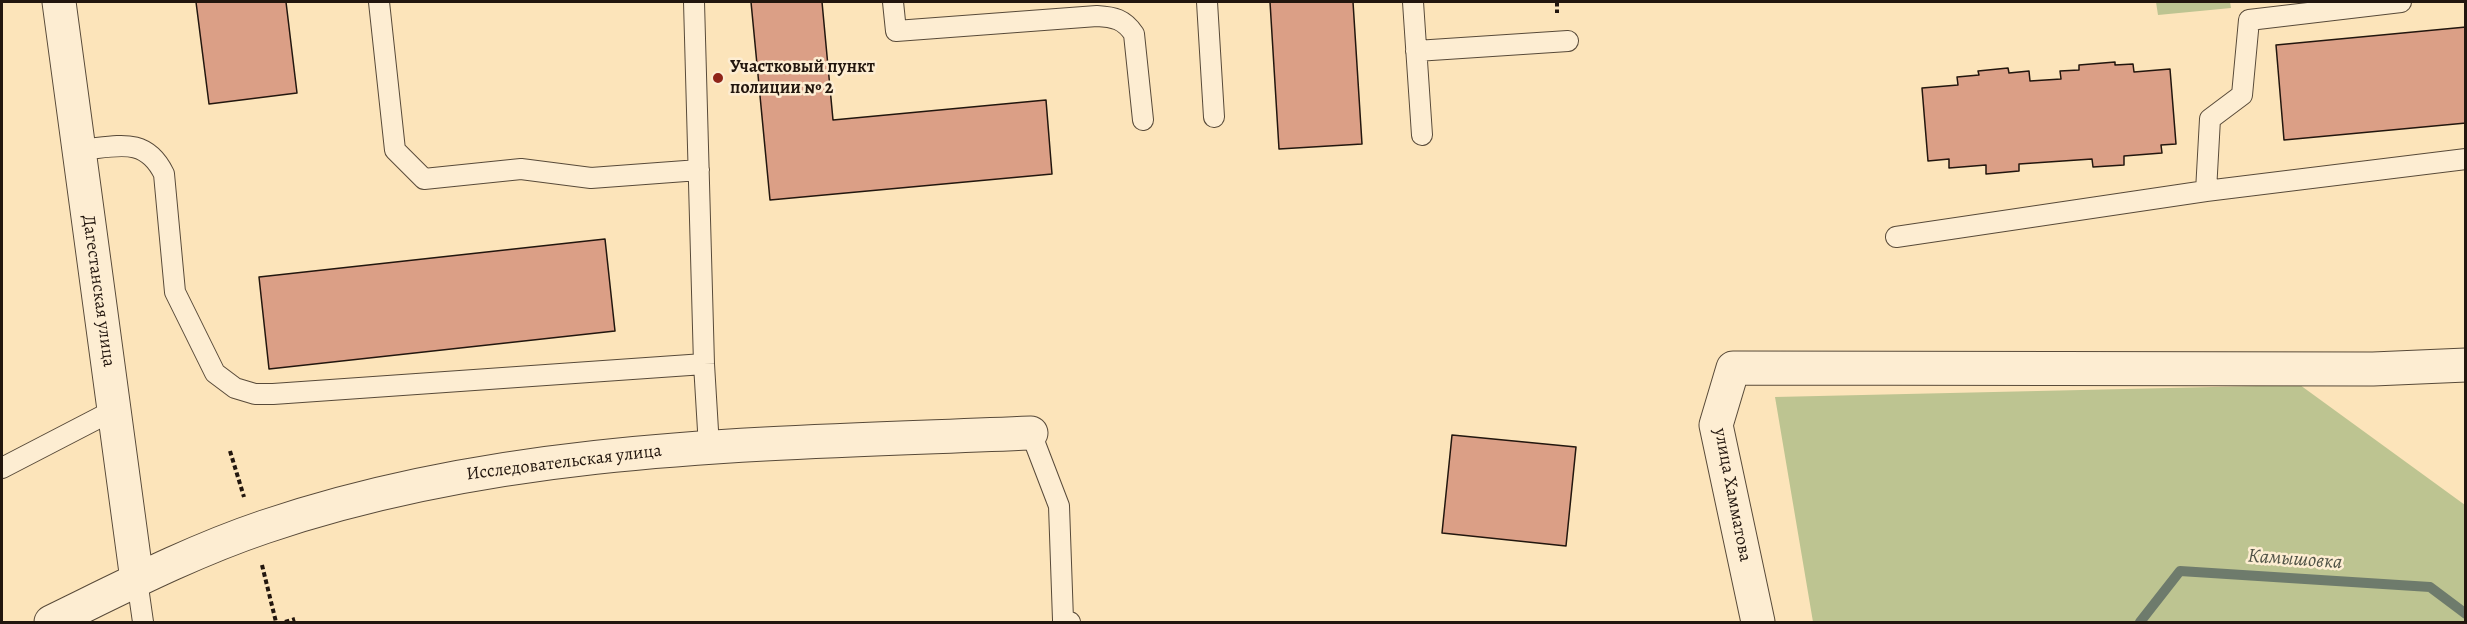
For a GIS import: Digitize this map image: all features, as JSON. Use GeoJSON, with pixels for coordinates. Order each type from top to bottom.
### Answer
{"type":"FeatureCollection","features":[{"type":"Feature","properties":{"kind":"street","name":"Дагестанская улица"},"geometry":{"type":"LineString","coordinates":[[59,2],[137,580]]}},
{"type":"Feature","properties":{"kind":"street","name":"улица Хамматова"},"geometry":{"type":"LineString","coordinates":[[1758,622],[1716,425],[1733,368],[2373,369],[2466,364]]}},
{"type":"Feature","properties":{"kind":"street","name":"Исследовательская улица"},"geometry":{"type":"LineString","coordinates":[[51,622],[188,556],[266,526],[354,500],[441,480],[522,465],[592,456],[709,447],[1031,433]]}},
{"type":"Feature","properties":{"kind":"lane"},"geometry":{"type":"LineString","coordinates":[[379,2],[395,150],[424,179],[521,169],[591,178],[699,170]]}},
{"type":"Feature","properties":{"kind":"lane"},"geometry":{"type":"LineString","coordinates":[[694,2],[704,364],[709,447]]}},
{"type":"Feature","properties":{"kind":"lane"},"geometry":{"type":"LineString","coordinates":[[893,2],[896,31],[1097,16],[1118,18],[1129,26],[1134,34],[1143,120]]}},
{"type":"Feature","properties":{"kind":"lane"},"geometry":{"type":"LineString","coordinates":[[1207,2],[1214,117]]}},
{"type":"Feature","properties":{"kind":"lane"},"geometry":{"type":"LineString","coordinates":[[1413,2],[1422,135]]}},
{"type":"Feature","properties":{"kind":"lane"},"geometry":{"type":"LineString","coordinates":[[2206,191],[2210,120],[2242,95],[2250,20],[2401,2]]}},
{"type":"Feature","properties":{"kind":"lane"},"geometry":{"type":"LineString","coordinates":[[1416,51],[1568,41]]}},
{"type":"Feature","properties":{"kind":"lane"},"geometry":{"type":"LineString","coordinates":[[79,150],[124,146],[140,148],[157,159],[165,174],[175,292],[215,373],[235,388],[255,394],[273,394],[704,364]]}},
{"type":"Feature","properties":{"kind":"lane"},"geometry":{"type":"LineString","coordinates":[[1896,237],[2206,191],[2466,159]]}},
{"type":"Feature","properties":{"kind":"lane"},"geometry":{"type":"LineString","coordinates":[[2,468],[114,410]]}},
{"type":"Feature","properties":{"kind":"lane"},"geometry":{"type":"LineString","coordinates":[[1031,433],[1059,506],[1063,620],[1070,622]]}},
{"type":"Feature","properties":{"kind":"lane"},"geometry":{"type":"LineString","coordinates":[[137,580],[142,622]]}},
{"type":"Feature","properties":{"kind":"path"},"geometry":{"type":"LineString","coordinates":[[285,622],[295,619]]}},
{"type":"Feature","properties":{"kind":"green space"},"geometry":{"type":"Polygon","coordinates":[[[2156,2],[2230,2],[2231,8],[2158,15],[2156,2]]]}},
{"type":"Feature","properties":{"kind":"green space"},"geometry":{"type":"Polygon","coordinates":[[[2300,385],[2465,505],[2465,622],[1813,622],[1775,397],[2300,385]]]}},
{"type":"Feature","properties":{"kind":"building"},"geometry":{"type":"Polygon","coordinates":[[[196,2],[286,2],[297,93],[209,104],[196,2]]]}},
{"type":"Feature","properties":{"kind":"building"},"geometry":{"type":"Polygon","coordinates":[[[751,2],[822,2],[833,120],[1046,100],[1052,174],[770,200],[751,2]]]}},
{"type":"Feature","properties":{"kind":"building"},"geometry":{"type":"Polygon","coordinates":[[[1270,2],[1353,2],[1362,144],[1279,149],[1270,2]]]}},
{"type":"Feature","properties":{"kind":"building"},"geometry":{"type":"Polygon","coordinates":[[[2466,27],[2466,123],[2284,140],[2276,45],[2466,27]]]}},
{"type":"Feature","properties":{"kind":"building"},"geometry":{"type":"Polygon","coordinates":[[[2115,62],[2115,65],[2133,64],[2134,72],[2170,69],[2176,144],[2161,145],[2162,153],[2124,156],[2124,165],[2093,167],[2092,159],[2019,164],[2019,171],[1986,174],[1986,165],[1949,168],[1949,159],[1928,161],[1922,88],[1958,85],[1957,77],[1979,75],[1978,71],[2008,68],[2009,73],[2029,71],[2030,81],[2061,79],[2060,71],[2079,70],[2079,65],[2115,62]]]}},
{"type":"Feature","properties":{"kind":"building"},"geometry":{"type":"Polygon","coordinates":[[[605,239],[615,331],[269,369],[259,277],[605,239]]]}},
{"type":"Feature","properties":{"kind":"building"},"geometry":{"type":"Polygon","coordinates":[[[1452,435],[1576,447],[1566,546],[1442,533],[1452,435]]]}},
{"type":"Feature","properties":{"kind":"waterway","name":"Камышовка"},"geometry":{"type":"LineString","coordinates":[[2140,622],[2180,571],[2430,587],[2466,614]]}},
{"type":"Feature","properties":{"kind":"place","name":"Участковый пункт полиции № 2"},"geometry":{"type":"Point","coordinates":[718,78]}}]}
